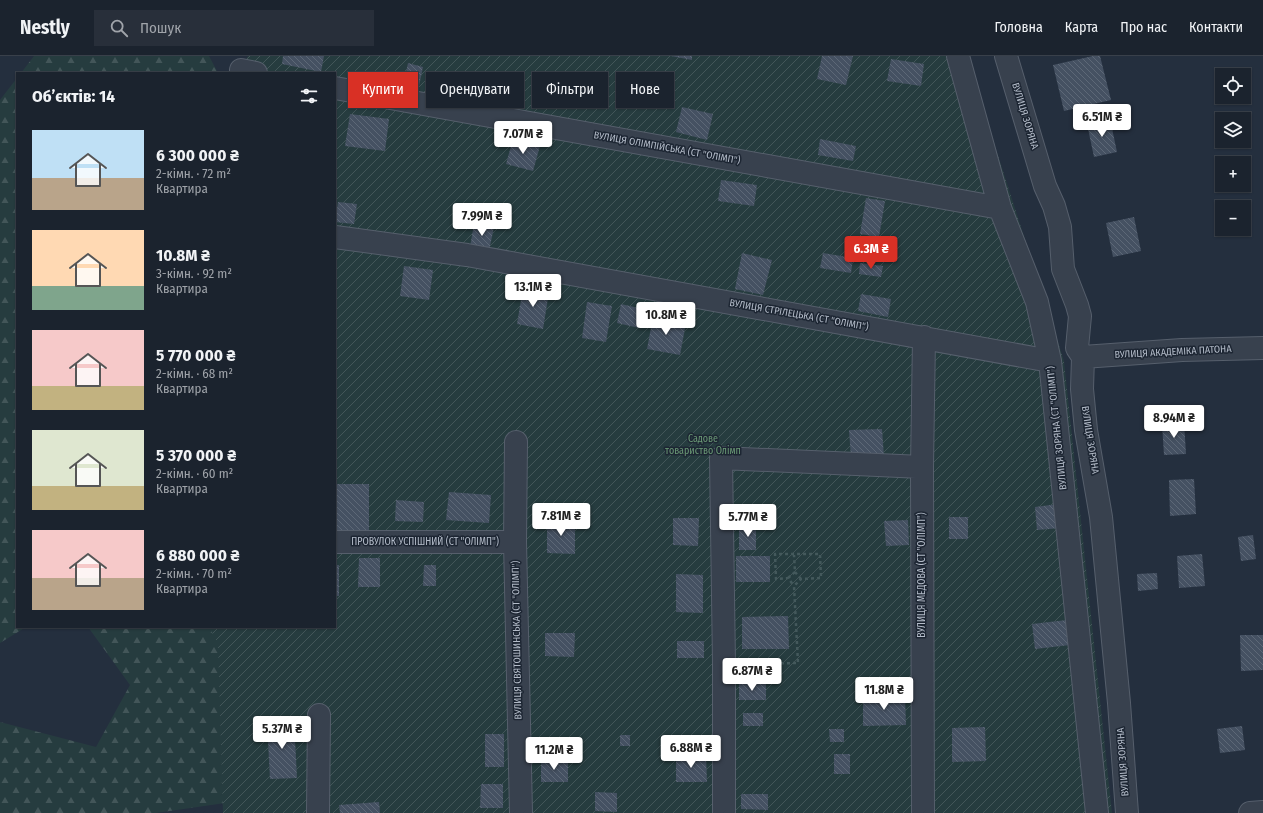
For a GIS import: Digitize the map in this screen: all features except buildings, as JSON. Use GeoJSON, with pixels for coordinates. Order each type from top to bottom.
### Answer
{"type":"FeatureCollection","features":[{"type":"Feature","properties":{"kind":"street","name":"ВУЛИЦЯ ЗОРЯНА (СТ \"ОЛІМП\")"},"geometry":{"type":"LineString","coordinates":[[958,56],[1000,208],[1037,302],[1050,361],[1097,813]]}},
{"type":"Feature","properties":{"kind":"street","name":"ВУЛИЦЯ ЗОРЯНА"},"geometry":{"type":"LineString","coordinates":[[1006,56],[1045,186],[1054,206],[1060,227],[1063,269],[1078,305],[1080,316],[1077,348],[1083,357],[1082,390],[1086,430],[1101,517],[1119,703],[1127,813]]}},
{"type":"Feature","properties":{"kind":"street","name":"ВУЛИЦЯ ОЛІМПІЙСЬКА (СТ \"ОЛІМП\")"},"geometry":{"type":"LineString","coordinates":[[336,88],[1000,208]]}},
{"type":"Feature","properties":{"kind":"street","name":"ВУЛИЦЯ СТРІЛЕЦЬКА (СТ \"ОЛІМП\")"},"geometry":{"type":"LineString","coordinates":[[336,237],[466,255],[1050,361]]}},
{"type":"Feature","properties":{"kind":"street","name":"ВУЛИЦЯ МЕДОВА (СТ \"ОЛІМП\")"},"geometry":{"type":"LineString","coordinates":[[923,813],[922,467],[924,337]]}},
{"type":"Feature","properties":{"kind":"street","name":"ВУЛИЦЯ АКАДЕМІКА ПАТОНА"},"geometry":{"type":"LineString","coordinates":[[1083,357],[1182,350],[1263,348]]}},
{"type":"Feature","properties":{"kind":"street","name":"ВУЛИЦЯ СВЯТОШИНСЬКА (СТ \"ОЛІМП\")"},"geometry":{"type":"LineString","coordinates":[[516,442],[515,542],[521,813]]}},
{"type":"Feature","properties":{"kind":"street"},"geometry":{"type":"LineString","coordinates":[[724,813],[724,664],[721,458],[922,467]]}},
{"type":"Feature","properties":{"kind":"street","name":"ПРОВУЛОК УСПІШНИЙ (СТ \"ОЛІМП\")"},"geometry":{"type":"LineString","coordinates":[[336,542],[515,542]]}},
{"type":"Feature","properties":{"kind":"street"},"geometry":{"type":"LineString","coordinates":[[318,813],[319,715]]}},
{"type":"Feature","properties":{"kind":"street"},"geometry":{"type":"LineString","coordinates":[[1250,813],[1263,812]]}},
{"type":"Feature","properties":{"kind":"path"},"geometry":{"type":"LineString","coordinates":[[794,586],[801,579],[821,578],[820,554],[775,554],[776,579],[788,578],[795,572]]}},
{"type":"Feature","properties":{"kind":"path"},"geometry":{"type":"LineString","coordinates":[[794,555],[795,572],[801,579]]}},
{"type":"Feature","properties":{"kind":"path"},"geometry":{"type":"LineString","coordinates":[[724,664],[798,663],[794,586],[788,578]]}},
{"type":"Feature","properties":{"kind":"green space"},"geometry":{"type":"Polygon","coordinates":[[[34,56],[209,56],[217,72],[22,72],[34,56]]]}},
{"type":"Feature","properties":{"kind":"green space","name":"Садове товариство Олімп"},"geometry":{"type":"Polygon","coordinates":[[[248,56],[966,56],[1064,361],[1112,813],[223,813],[218,644],[210,628],[336,628],[336,72],[239,72],[248,56]]]}},
{"type":"Feature","properties":{"kind":"green space"},"geometry":{"type":"Polygon","coordinates":[[[16,79],[16,628],[24,628],[0,643],[0,100],[16,79]]]}},
{"type":"Feature","properties":{"kind":"green space"},"geometry":{"type":"Polygon","coordinates":[[[89,628],[215,628],[259,798],[156,813],[0,813],[0,722],[96,747],[130,685],[89,628]]]}}]}
